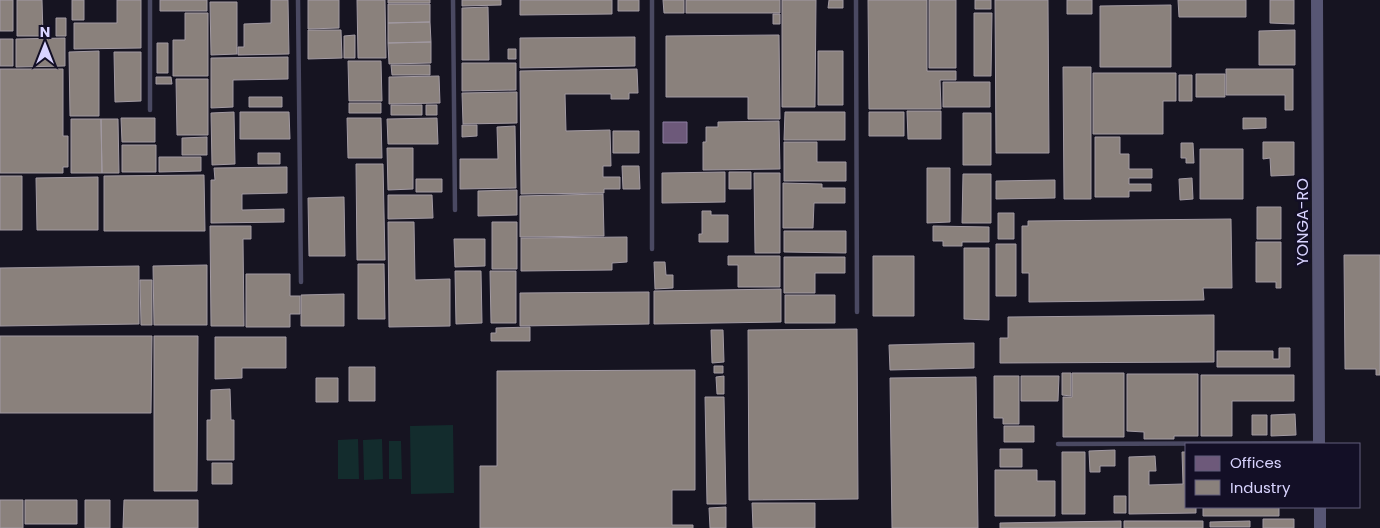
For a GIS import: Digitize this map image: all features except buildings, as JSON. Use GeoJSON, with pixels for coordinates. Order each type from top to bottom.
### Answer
{"type":"FeatureCollection","features":[{"type":"Feature","properties":{"kind":"street","name":"YONGA-RO"},"geometry":{"type":"LineString","coordinates":[[1317,0],[1319,443]]}},
{"type":"Feature","properties":{"kind":"street"},"geometry":{"type":"LineString","coordinates":[[1320,508],[1320,528]]}},
{"type":"Feature","properties":{"kind":"lane"},"geometry":{"type":"LineString","coordinates":[[150,0],[150,110]]}},
{"type":"Feature","properties":{"kind":"lane"},"geometry":{"type":"LineString","coordinates":[[298,0],[301,282]]}},
{"type":"Feature","properties":{"kind":"lane"},"geometry":{"type":"LineString","coordinates":[[453,0],[455,210]]}},
{"type":"Feature","properties":{"kind":"lane"},"geometry":{"type":"LineString","coordinates":[[652,0],[652,249]]}},
{"type":"Feature","properties":{"kind":"lane"},"geometry":{"type":"LineString","coordinates":[[856,0],[857,312]]}},
{"type":"Feature","properties":{"kind":"lane"},"geometry":{"type":"LineString","coordinates":[[1058,444],[1185,444]]}},
{"type":"Feature","properties":{"kind":"green space"},"geometry":{"type":"Polygon","coordinates":[[[453,425],[454,493],[411,494],[410,426],[453,425]]]}},
{"type":"Feature","properties":{"kind":"green space"},"geometry":{"type":"Polygon","coordinates":[[[358,439],[359,479],[338,479],[338,440],[358,439]]]}},
{"type":"Feature","properties":{"kind":"green space"},"geometry":{"type":"Polygon","coordinates":[[[382,439],[383,479],[364,480],[363,440],[382,439]]]}},
{"type":"Feature","properties":{"kind":"green space"},"geometry":{"type":"Polygon","coordinates":[[[389,441],[401,441],[402,479],[389,479],[389,441]]]}}]}
